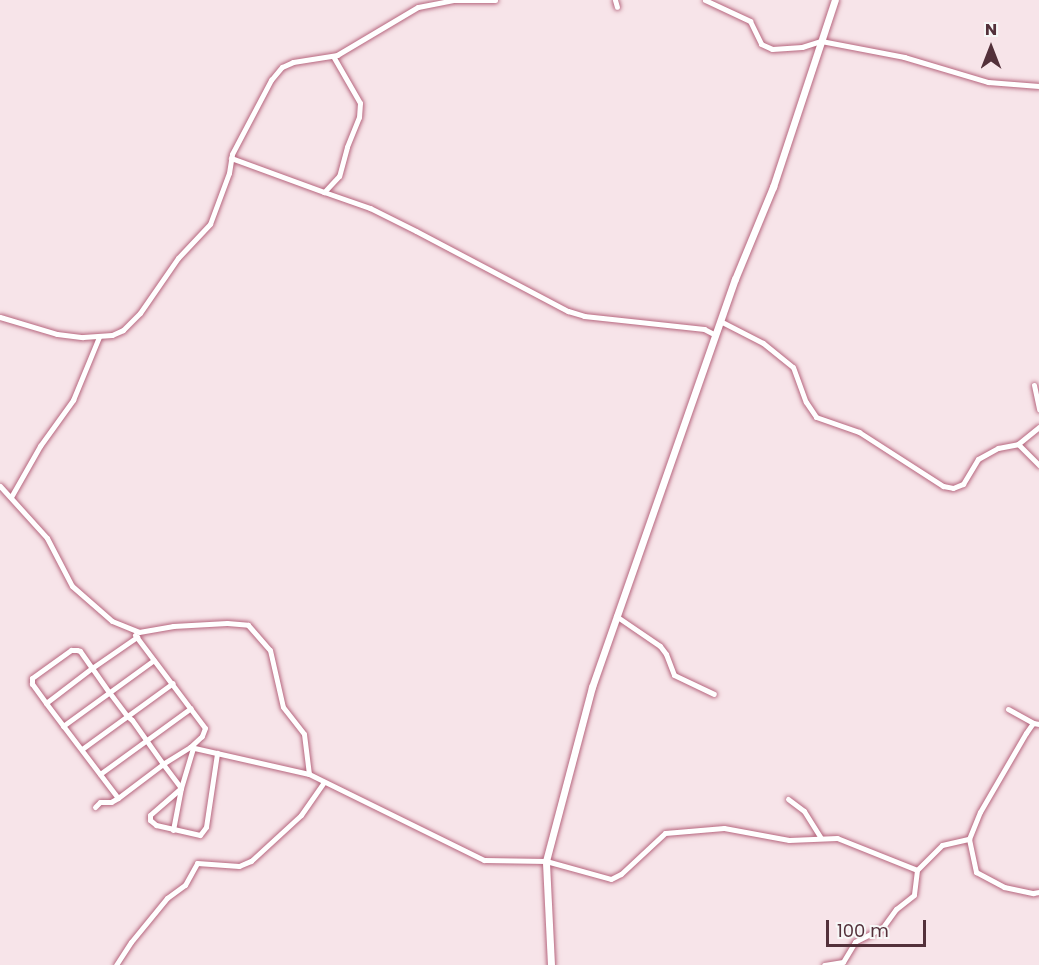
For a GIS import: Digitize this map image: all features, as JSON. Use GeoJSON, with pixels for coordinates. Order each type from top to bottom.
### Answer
{"type":"FeatureCollection","features":[{"type":"Feature","properties":{"kind":"street"},"geometry":{"type":"LineString","coordinates":[[0,317],[57,334],[99,337],[123,330],[140,313],[178,258],[210,224],[223,192],[231,158],[277,72],[293,62],[333,56],[407,11],[430,2],[495,0]]}},
{"type":"Feature","properties":{"kind":"street"},"geometry":{"type":"LineString","coordinates":[[705,0],[750,21],[761,44],[766,48],[782,50],[821,41],[904,57],[988,82],[1039,86]]}},
{"type":"Feature","properties":{"kind":"street"},"geometry":{"type":"LineString","coordinates":[[551,965],[546,861],[592,687],[722,322],[735,279],[773,188],[835,0]]}},
{"type":"Feature","properties":{"kind":"street"},"geometry":{"type":"LineString","coordinates":[[324,192],[339,176],[347,147],[360,117],[360,103],[333,56]]}},
{"type":"Feature","properties":{"kind":"street"},"geometry":{"type":"LineString","coordinates":[[231,158],[370,208],[568,310],[584,316],[704,329],[716,335]]}},
{"type":"Feature","properties":{"kind":"street"},"geometry":{"type":"LineString","coordinates":[[722,322],[762,344],[793,366],[812,414],[859,432],[943,486],[959,487],[978,459],[998,448],[1018,444],[1039,427]]}},
{"type":"Feature","properties":{"kind":"street"},"geometry":{"type":"LineString","coordinates":[[11,497],[40,446],[73,400],[99,337]]}},
{"type":"Feature","properties":{"kind":"street"},"geometry":{"type":"LineString","coordinates":[[1034,385],[1039,409]]}},
{"type":"Feature","properties":{"kind":"street"},"geometry":{"type":"LineString","coordinates":[[1018,444],[1039,465]]}},
{"type":"Feature","properties":{"kind":"street"},"geometry":{"type":"LineString","coordinates":[[0,486],[47,538],[72,586],[108,618],[132,630],[191,708],[205,731],[191,747],[163,764],[118,798],[110,803],[100,802],[95,807]]}},
{"type":"Feature","properties":{"kind":"street"},"geometry":{"type":"LineString","coordinates":[[616,616],[664,650],[674,675],[714,694]]}},
{"type":"Feature","properties":{"kind":"street"},"geometry":{"type":"LineString","coordinates":[[132,630],[227,623],[248,625],[270,650],[283,707],[304,734],[309,774]]}},
{"type":"Feature","properties":{"kind":"street"},"geometry":{"type":"LineString","coordinates":[[46,703],[137,637]]}},
{"type":"Feature","properties":{"kind":"street"},"geometry":{"type":"LineString","coordinates":[[118,798],[32,684],[32,678],[73,649],[80,651],[181,788]]}},
{"type":"Feature","properties":{"kind":"street"},"geometry":{"type":"LineString","coordinates":[[63,726],[154,660]]}},
{"type":"Feature","properties":{"kind":"street"},"geometry":{"type":"LineString","coordinates":[[82,749],[172,683]]}},
{"type":"Feature","properties":{"kind":"street"},"geometry":{"type":"LineString","coordinates":[[100,774],[145,739],[191,708]]}},
{"type":"Feature","properties":{"kind":"street"},"geometry":{"type":"LineString","coordinates":[[1008,709],[1032,727],[980,812],[969,838],[976,872],[1004,887],[1032,893],[1039,892]]}},
{"type":"Feature","properties":{"kind":"street"},"geometry":{"type":"LineString","coordinates":[[191,747],[309,774],[394,813],[489,861],[546,861],[611,879],[621,874],[661,835],[671,831],[724,828],[789,840],[837,838],[917,870]]}},
{"type":"Feature","properties":{"kind":"street"},"geometry":{"type":"LineString","coordinates":[[173,830],[191,747]]}},
{"type":"Feature","properties":{"kind":"street"},"geometry":{"type":"LineString","coordinates":[[181,788],[149,818],[156,825],[197,836],[205,831],[217,753]]}},
{"type":"Feature","properties":{"kind":"street"},"geometry":{"type":"LineString","coordinates":[[116,965],[131,942],[167,898],[185,885],[197,863],[239,866],[251,861],[301,815],[324,782]]}},
{"type":"Feature","properties":{"kind":"street"},"geometry":{"type":"LineString","coordinates":[[788,799],[804,811],[820,837]]}},
{"type":"Feature","properties":{"kind":"street"},"geometry":{"type":"LineString","coordinates":[[824,965],[843,962],[855,942],[882,928],[894,911],[914,895],[917,870],[942,845],[969,838]]}}]}
